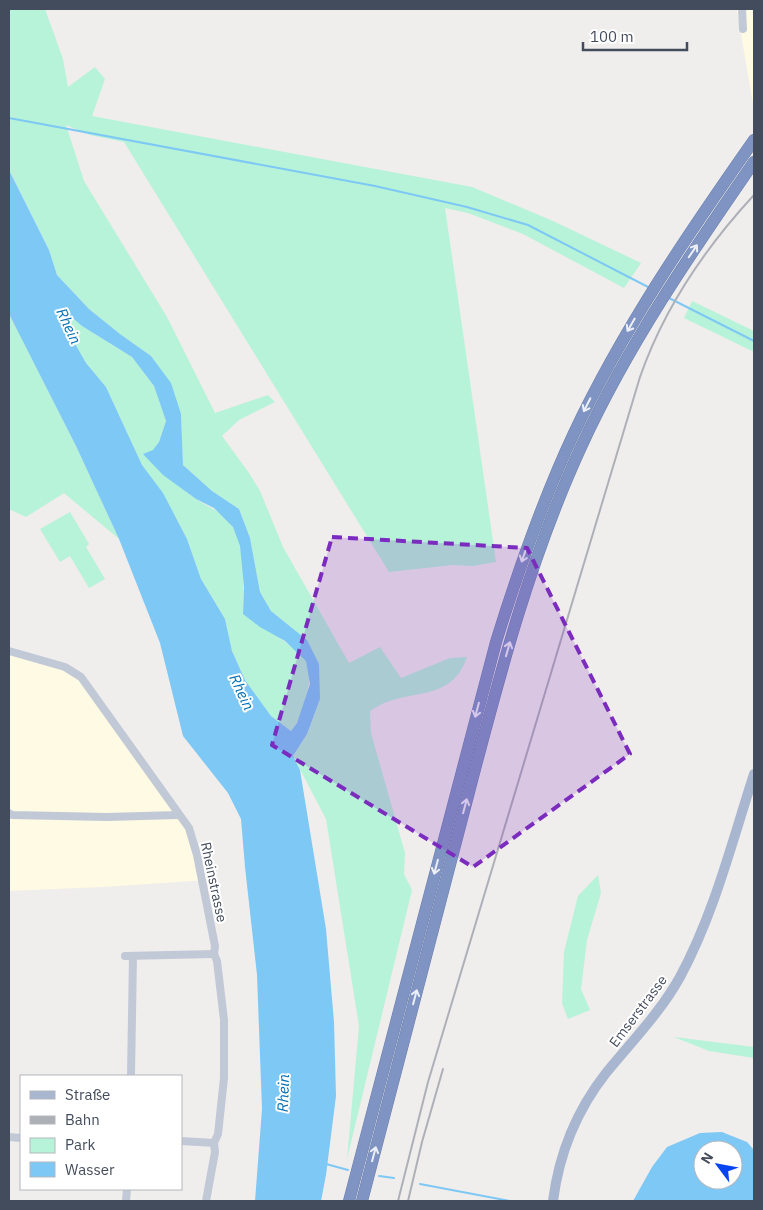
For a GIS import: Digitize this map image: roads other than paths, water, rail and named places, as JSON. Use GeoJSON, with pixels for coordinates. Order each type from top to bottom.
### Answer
{"type":"FeatureCollection","features":[{"type":"Feature","properties":{"kind":"highway"},"geometry":{"type":"LineString","coordinates":[[349,1201],[480,698],[529,540],[558,468],[589,401],[612,359],[653,290],[754,140]]}},
{"type":"Feature","properties":{"kind":"highway"},"geometry":{"type":"LineString","coordinates":[[362,1201],[490,711],[539,551],[582,445],[623,364],[664,296],[754,162]]}},
{"type":"Feature","properties":{"kind":"main road","name":"Emserstrasse"},"geometry":{"type":"LineString","coordinates":[[553,1201],[566,1143],[585,1105],[607,1072],[644,1030],[666,1000],[690,958],[707,916],[754,774]]}},
{"type":"Feature","properties":{"kind":"street"},"geometry":{"type":"LineString","coordinates":[[742,9],[744,28]]}},
{"type":"Feature","properties":{"kind":"street","name":"Rheinstrasse"},"geometry":{"type":"LineString","coordinates":[[9,651],[65,667],[81,677],[189,828],[197,855],[215,946],[214,954],[217,961],[224,1020],[224,1061],[218,1134],[214,1143],[215,1152],[206,1201]]}},
{"type":"Feature","properties":{"kind":"street"},"geometry":{"type":"LineString","coordinates":[[9,814],[12,816],[107,817],[178,814]]}},
{"type":"Feature","properties":{"kind":"street"},"geometry":{"type":"LineString","coordinates":[[131,1075],[129,956],[214,954]]}},
{"type":"Feature","properties":{"kind":"street"},"geometry":{"type":"LineString","coordinates":[[182,1141],[214,1143]]}},
{"type":"Feature","properties":{"kind":"water","name":"Rhein"},"geometry":{"type":"Polygon","coordinates":[[[9,170],[49,250],[57,275],[89,309],[151,356],[171,383],[181,414],[183,465],[212,491],[239,509],[250,538],[260,592],[271,611],[307,640],[319,664],[320,699],[307,734],[293,756],[300,770],[326,929],[334,1022],[336,1096],[321,1201],[255,1201],[262,1109],[257,975],[241,819],[228,793],[183,736],[160,643],[119,539],[76,446],[9,314],[9,170]],[[68,314],[69,333],[86,363],[106,387],[142,465],[163,493],[187,539],[201,579],[225,619],[232,651],[245,680],[271,716],[291,731],[297,723],[310,684],[306,661],[285,641],[260,627],[243,614],[244,587],[240,546],[233,527],[214,508],[196,499],[163,475],[143,454],[153,450],[159,442],[166,421],[154,386],[132,357],[82,326],[68,314]]]}},
{"type":"Feature","properties":{"kind":"water"},"geometry":{"type":"Polygon","coordinates":[[[722,1132],[742,1140],[693,1140],[693,1190],[743,1190],[743,1140],[747,1142],[754,1150],[754,1201],[633,1201],[652,1167],[667,1147],[700,1133],[722,1132]]]}},
{"type":"Feature","properties":{"kind":"waterway"},"geometry":{"type":"LineString","coordinates":[[9,118],[375,186],[467,207],[528,225],[650,288]]}},
{"type":"Feature","properties":{"kind":"waterway"},"geometry":{"type":"LineString","coordinates":[[667,297],[754,341]]}},
{"type":"Feature","properties":{"kind":"waterway"},"geometry":{"type":"LineString","coordinates":[[326,1164],[348,1170]]}},
{"type":"Feature","properties":{"kind":"waterway"},"geometry":{"type":"LineString","coordinates":[[379,1176],[394,1178]]}},
{"type":"Feature","properties":{"kind":"waterway"},"geometry":{"type":"LineString","coordinates":[[420,1184],[510,1201]]}},
{"type":"Feature","properties":{"kind":"railway"},"geometry":{"type":"LineString","coordinates":[[398,1201],[428,1082],[640,377],[661,327],[688,280],[719,236],[754,195]]}},
{"type":"Feature","properties":{"kind":"railway"},"geometry":{"type":"LineString","coordinates":[[408,1201],[422,1142],[443,1069]]}}]}
